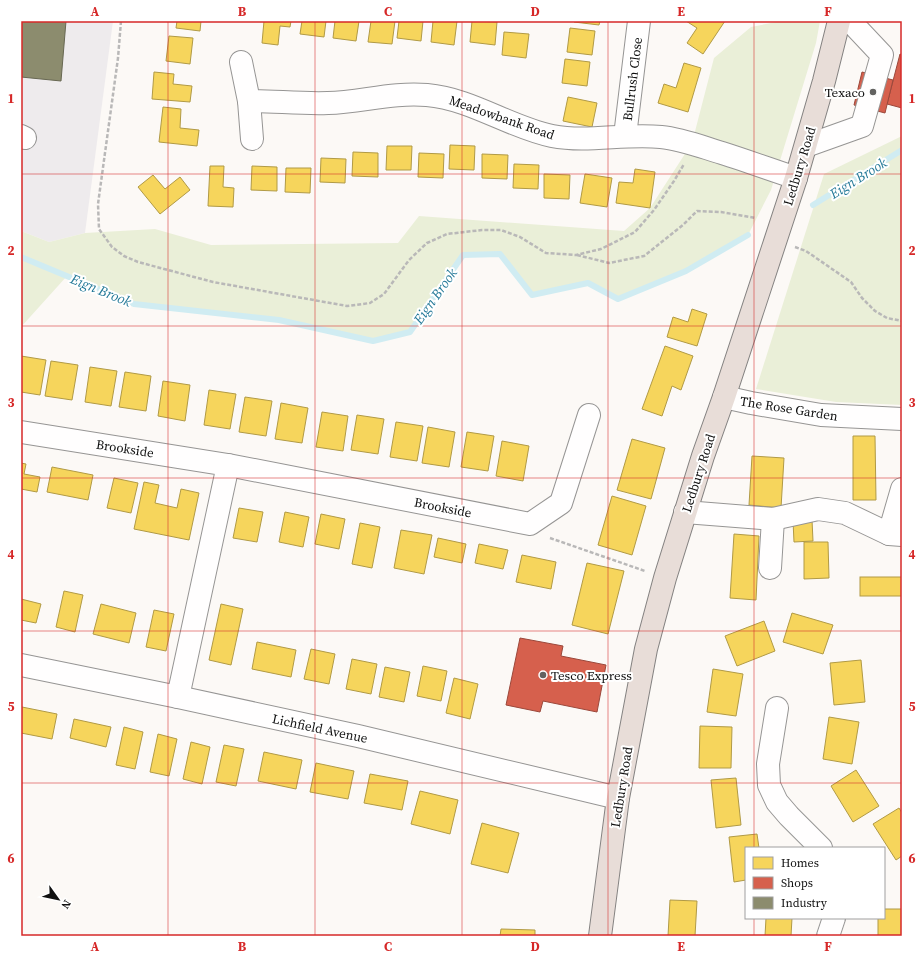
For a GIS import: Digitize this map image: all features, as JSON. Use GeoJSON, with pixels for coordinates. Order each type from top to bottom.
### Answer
{"type":"FeatureCollection","features":[{"type":"Feature","properties":{"kind":"highway","name":"Ledbury Road"},"geometry":{"type":"LineString","coordinates":[[600,936],[618,798],[646,649],[685,512],[806,146],[839,21]]}},
{"type":"Feature","properties":{"kind":"street","name":"Bullrush Close"},"geometry":{"type":"LineString","coordinates":[[625,136],[639,21]]}},
{"type":"Feature","properties":{"kind":"street"},"geometry":{"type":"LineString","coordinates":[[806,146],[862,126],[882,55],[850,21]]}},
{"type":"Feature","properties":{"kind":"street"},"geometry":{"type":"LineString","coordinates":[[241,62],[249,100],[252,139]]}},
{"type":"Feature","properties":{"kind":"street","name":"Meadowbank Road"},"geometry":{"type":"LineString","coordinates":[[249,100],[328,103],[396,95],[426,95],[460,102],[522,127],[552,136],[573,139],[625,136],[661,137],[692,143],[793,188]]}},
{"type":"Feature","properties":{"kind":"street","name":"The Rose Garden"},"geometry":{"type":"LineString","coordinates":[[724,397],[821,415],[902,419]]}},
{"type":"Feature","properties":{"kind":"street"},"geometry":{"type":"LineString","coordinates":[[530,524],[561,502],[589,415]]}},
{"type":"Feature","properties":{"kind":"street","name":"Brookside"},"geometry":{"type":"LineString","coordinates":[[21,432],[228,465],[530,524]]}},
{"type":"Feature","properties":{"kind":"street"},"geometry":{"type":"LineString","coordinates":[[178,697],[228,465]]}},
{"type":"Feature","properties":{"kind":"street"},"geometry":{"type":"LineString","coordinates":[[685,512],[773,519],[818,509],[845,513],[896,534],[902,489]]}},
{"type":"Feature","properties":{"kind":"street"},"geometry":{"type":"LineString","coordinates":[[770,568],[773,519]]}},
{"type":"Feature","properties":{"kind":"street","name":"Lichfield Avenue"},"geometry":{"type":"LineString","coordinates":[[21,666],[178,697],[358,736],[618,798]]}},
{"type":"Feature","properties":{"kind":"street"},"geometry":{"type":"LineString","coordinates":[[777,708],[768,764],[769,785],[777,802],[789,816],[821,847]]}},
{"type":"Feature","properties":{"kind":"street"},"geometry":{"type":"LineString","coordinates":[[828,936],[834,919]]}},
{"type":"Feature","properties":{"kind":"path"},"geometry":{"type":"LineString","coordinates":[[121,21],[118,58],[98,204],[99,229],[112,248],[124,256],[138,262],[213,282],[347,306],[370,303],[384,294],[409,260],[427,243],[447,234],[482,230],[501,230],[520,237],[546,253],[576,255],[609,263],[644,256],[683,225],[697,211],[722,212],[756,218]]}},
{"type":"Feature","properties":{"kind":"path"},"geometry":{"type":"LineString","coordinates":[[576,255],[601,249],[635,232],[654,210],[674,181],[687,158],[692,143]]}},
{"type":"Feature","properties":{"kind":"path"},"geometry":{"type":"LineString","coordinates":[[776,239],[806,251],[851,282],[862,298],[875,311],[887,318],[902,322]]}},
{"type":"Feature","properties":{"kind":"path"},"geometry":{"type":"LineString","coordinates":[[530,524],[548,537],[665,578]]}},
{"type":"Feature","properties":{"kind":"shaded area"},"geometry":{"type":"Polygon","coordinates":[[[21,21],[113,21],[85,233],[49,242],[21,231],[21,21]]]}},
{"type":"Feature","properties":{"kind":"green space"},"geometry":{"type":"Polygon","coordinates":[[[781,21],[820,21],[816,43],[771,190],[748,235],[686,271],[618,299],[588,283],[532,295],[500,254],[463,255],[410,332],[373,341],[279,320],[134,304],[67,276],[21,327],[21,231],[49,242],[85,233],[155,229],[211,245],[398,243],[419,216],[624,231],[650,208],[692,143],[714,58],[751,27],[781,21]]]}},
{"type":"Feature","properties":{"kind":"green space"},"geometry":{"type":"Polygon","coordinates":[[[902,136],[902,405],[836,402],[756,389],[824,174],[902,136]]]}},
{"type":"Feature","properties":{"kind":"building: Homes"},"geometry":{"type":"Polygon","coordinates":[[[177,21],[201,21],[200,31],[176,28],[177,21]]]}},
{"type":"Feature","properties":{"kind":"building: Homes"},"geometry":{"type":"Polygon","coordinates":[[[264,21],[291,21],[290,27],[280,26],[278,45],[262,43],[264,21]]]}},
{"type":"Feature","properties":{"kind":"building: Homes"},"geometry":{"type":"Polygon","coordinates":[[[302,21],[326,21],[324,37],[300,34],[302,21]]]}},
{"type":"Feature","properties":{"kind":"building: Homes"},"geometry":{"type":"Polygon","coordinates":[[[335,21],[359,21],[356,41],[333,38],[335,21]]]}},
{"type":"Feature","properties":{"kind":"building: Homes"},"geometry":{"type":"Polygon","coordinates":[[[371,21],[395,21],[392,44],[368,42],[371,21]]]}},
{"type":"Feature","properties":{"kind":"building: Homes"},"geometry":{"type":"Polygon","coordinates":[[[399,21],[423,21],[421,41],[397,38],[399,21]]]}},
{"type":"Feature","properties":{"kind":"building: Homes"},"geometry":{"type":"Polygon","coordinates":[[[433,21],[457,21],[454,45],[431,42],[433,21]]]}},
{"type":"Feature","properties":{"kind":"building: Homes"},"geometry":{"type":"Polygon","coordinates":[[[472,21],[497,22],[495,45],[470,42],[472,21]]]}},
{"type":"Feature","properties":{"kind":"building: Homes"},"geometry":{"type":"Polygon","coordinates":[[[574,21],[600,21],[599,25],[574,21]]]}},
{"type":"Feature","properties":{"kind":"building: Homes"},"geometry":{"type":"Polygon","coordinates":[[[686,21],[725,21],[703,54],[687,43],[697,28],[686,21]]]}},
{"type":"Feature","properties":{"kind":"building: Homes"},"geometry":{"type":"Polygon","coordinates":[[[570,28],[595,31],[592,55],[567,52],[570,28]]]}},
{"type":"Feature","properties":{"kind":"building: Homes"},"geometry":{"type":"Polygon","coordinates":[[[504,32],[529,34],[526,58],[502,55],[504,32]]]}},
{"type":"Feature","properties":{"kind":"building: Homes"},"geometry":{"type":"Polygon","coordinates":[[[169,36],[193,38],[190,64],[166,61],[169,36]]]}},
{"type":"Feature","properties":{"kind":"building: Homes"},"geometry":{"type":"Polygon","coordinates":[[[565,59],[590,62],[587,86],[562,83],[565,59]]]}},
{"type":"Feature","properties":{"kind":"building: Homes"},"geometry":{"type":"Polygon","coordinates":[[[684,63],[701,68],[688,112],[658,103],[664,84],[676,88],[684,63]]]}},
{"type":"Feature","properties":{"kind":"building: Homes"},"geometry":{"type":"Polygon","coordinates":[[[154,72],[174,74],[173,84],[192,86],[190,102],[152,99],[154,72]]]}},
{"type":"Feature","properties":{"kind":"building: Homes"},"geometry":{"type":"Polygon","coordinates":[[[568,97],[597,103],[592,127],[563,121],[568,97]]]}},
{"type":"Feature","properties":{"kind":"building: Homes"},"geometry":{"type":"Polygon","coordinates":[[[163,107],[181,109],[180,128],[199,130],[197,146],[159,142],[163,107]]]}},
{"type":"Feature","properties":{"kind":"building: Homes"},"geometry":{"type":"Polygon","coordinates":[[[450,145],[475,146],[474,170],[449,169],[450,145]]]}},
{"type":"Feature","properties":{"kind":"building: Homes"},"geometry":{"type":"Polygon","coordinates":[[[387,146],[412,146],[411,170],[386,170],[387,146]]]}},
{"type":"Feature","properties":{"kind":"building: Homes"},"geometry":{"type":"Polygon","coordinates":[[[353,152],[378,153],[378,177],[352,176],[353,152]]]}},
{"type":"Feature","properties":{"kind":"building: Homes"},"geometry":{"type":"Polygon","coordinates":[[[419,153],[444,154],[443,178],[418,177],[419,153]]]}},
{"type":"Feature","properties":{"kind":"building: Homes"},"geometry":{"type":"Polygon","coordinates":[[[482,154],[508,155],[507,179],[482,178],[482,154]]]}},
{"type":"Feature","properties":{"kind":"building: Homes"},"geometry":{"type":"Polygon","coordinates":[[[321,158],[346,159],[345,183],[320,182],[321,158]]]}},
{"type":"Feature","properties":{"kind":"building: Homes"},"geometry":{"type":"Polygon","coordinates":[[[514,164],[539,165],[538,189],[513,188],[514,164]]]}},
{"type":"Feature","properties":{"kind":"building: Homes"},"geometry":{"type":"Polygon","coordinates":[[[210,166],[224,166],[223,187],[234,188],[233,207],[208,206],[210,166]]]}},
{"type":"Feature","properties":{"kind":"building: Homes"},"geometry":{"type":"Polygon","coordinates":[[[252,166],[277,167],[277,191],[251,190],[252,166]]]}},
{"type":"Feature","properties":{"kind":"building: Homes"},"geometry":{"type":"Polygon","coordinates":[[[286,168],[311,168],[310,193],[285,192],[286,168]]]}},
{"type":"Feature","properties":{"kind":"building: Homes"},"geometry":{"type":"Polygon","coordinates":[[[635,169],[655,172],[650,208],[616,203],[619,182],[633,183],[635,169]]]}},
{"type":"Feature","properties":{"kind":"building: Homes"},"geometry":{"type":"Polygon","coordinates":[[[544,174],[570,175],[569,199],[544,198],[544,174]]]}},
{"type":"Feature","properties":{"kind":"building: Homes"},"geometry":{"type":"Polygon","coordinates":[[[585,174],[612,178],[607,207],[580,203],[585,174]]]}},
{"type":"Feature","properties":{"kind":"building: Homes"},"geometry":{"type":"Polygon","coordinates":[[[153,175],[165,189],[180,177],[190,190],[160,214],[138,187],[153,175]]]}},
{"type":"Feature","properties":{"kind":"building: Homes"},"geometry":{"type":"Polygon","coordinates":[[[692,309],[707,314],[697,346],[667,337],[673,317],[688,322],[692,309]]]}},
{"type":"Feature","properties":{"kind":"building: Homes"},"geometry":{"type":"Polygon","coordinates":[[[665,346],[693,356],[681,390],[672,386],[662,416],[642,409],[665,346]]]}},
{"type":"Feature","properties":{"kind":"building: Homes"},"geometry":{"type":"Polygon","coordinates":[[[21,356],[46,360],[40,395],[21,392],[21,356]]]}},
{"type":"Feature","properties":{"kind":"building: Homes"},"geometry":{"type":"Polygon","coordinates":[[[51,361],[78,365],[72,400],[45,396],[51,361]]]}},
{"type":"Feature","properties":{"kind":"building: Homes"},"geometry":{"type":"Polygon","coordinates":[[[90,367],[117,371],[111,406],[85,402],[90,367]]]}},
{"type":"Feature","properties":{"kind":"building: Homes"},"geometry":{"type":"Polygon","coordinates":[[[125,372],[151,376],[146,411],[119,407],[125,372]]]}},
{"type":"Feature","properties":{"kind":"building: Homes"},"geometry":{"type":"Polygon","coordinates":[[[163,381],[190,385],[185,421],[158,416],[163,381]]]}},
{"type":"Feature","properties":{"kind":"building: Homes"},"geometry":{"type":"Polygon","coordinates":[[[209,390],[236,394],[230,429],[204,425],[209,390]]]}},
{"type":"Feature","properties":{"kind":"building: Homes"},"geometry":{"type":"Polygon","coordinates":[[[245,397],[272,401],[266,436],[239,432],[245,397]]]}},
{"type":"Feature","properties":{"kind":"building: Homes"},"geometry":{"type":"Polygon","coordinates":[[[281,403],[308,408],[302,443],[275,439],[281,403]]]}},
{"type":"Feature","properties":{"kind":"building: Homes"},"geometry":{"type":"Polygon","coordinates":[[[322,412],[348,416],[343,451],[316,447],[322,412]]]}},
{"type":"Feature","properties":{"kind":"building: Homes"},"geometry":{"type":"Polygon","coordinates":[[[357,415],[384,419],[378,454],[351,450],[357,415]]]}},
{"type":"Feature","properties":{"kind":"building: Homes"},"geometry":{"type":"Polygon","coordinates":[[[396,422],[423,426],[417,461],[390,457],[396,422]]]}},
{"type":"Feature","properties":{"kind":"building: Homes"},"geometry":{"type":"Polygon","coordinates":[[[428,427],[455,432],[449,467],[422,463],[428,427]]]}},
{"type":"Feature","properties":{"kind":"building: Homes"},"geometry":{"type":"Polygon","coordinates":[[[467,432],[494,436],[488,471],[461,467],[467,432]]]}},
{"type":"Feature","properties":{"kind":"building: Homes"},"geometry":{"type":"Polygon","coordinates":[[[853,436],[875,436],[876,500],[853,500],[853,436]]]}},
{"type":"Feature","properties":{"kind":"building: Homes"},"geometry":{"type":"Polygon","coordinates":[[[632,439],[665,448],[651,499],[617,490],[632,439]]]}},
{"type":"Feature","properties":{"kind":"building: Homes"},"geometry":{"type":"Polygon","coordinates":[[[502,441],[529,446],[523,481],[496,476],[502,441]]]}},
{"type":"Feature","properties":{"kind":"building: Homes"},"geometry":{"type":"Polygon","coordinates":[[[752,456],[784,458],[781,508],[749,505],[752,456]]]}},
{"type":"Feature","properties":{"kind":"building: Homes"},"geometry":{"type":"Polygon","coordinates":[[[21,463],[26,464],[24,474],[40,477],[37,492],[21,489],[21,463]]]}},
{"type":"Feature","properties":{"kind":"building: Homes"},"geometry":{"type":"Polygon","coordinates":[[[52,467],[93,475],[88,500],[47,492],[52,467]]]}},
{"type":"Feature","properties":{"kind":"building: Homes"},"geometry":{"type":"Polygon","coordinates":[[[114,478],[138,483],[131,513],[107,508],[114,478]]]}},
{"type":"Feature","properties":{"kind":"building: Homes"},"geometry":{"type":"Polygon","coordinates":[[[144,482],[159,485],[155,503],[177,508],[181,489],[199,493],[189,540],[134,529],[144,482]]]}},
{"type":"Feature","properties":{"kind":"building: Homes"},"geometry":{"type":"Polygon","coordinates":[[[612,496],[646,506],[632,555],[598,545],[612,496]]]}},
{"type":"Feature","properties":{"kind":"building: Homes"},"geometry":{"type":"Polygon","coordinates":[[[239,508],[263,512],[257,542],[233,538],[239,508]]]}},
{"type":"Feature","properties":{"kind":"building: Homes"},"geometry":{"type":"Polygon","coordinates":[[[285,512],[309,517],[303,547],[279,542],[285,512]]]}},
{"type":"Feature","properties":{"kind":"building: Homes"},"geometry":{"type":"Polygon","coordinates":[[[321,514],[345,519],[339,549],[315,544],[321,514]]]}},
{"type":"Feature","properties":{"kind":"building: Homes"},"geometry":{"type":"Polygon","coordinates":[[[812,520],[813,541],[794,542],[793,521],[812,520]]]}},
{"type":"Feature","properties":{"kind":"building: Homes"},"geometry":{"type":"Polygon","coordinates":[[[360,523],[380,527],[372,568],[352,564],[360,523]]]}},
{"type":"Feature","properties":{"kind":"building: Homes"},"geometry":{"type":"Polygon","coordinates":[[[401,530],[432,535],[424,574],[394,568],[401,530]]]}},
{"type":"Feature","properties":{"kind":"building: Homes"},"geometry":{"type":"Polygon","coordinates":[[[734,534],[759,536],[756,600],[730,598],[734,534]]]}},
{"type":"Feature","properties":{"kind":"building: Homes"},"geometry":{"type":"Polygon","coordinates":[[[438,538],[466,544],[462,563],[434,557],[438,538]]]}},
{"type":"Feature","properties":{"kind":"building: Homes"},"geometry":{"type":"Polygon","coordinates":[[[804,542],[828,542],[829,578],[804,579],[804,542]]]}},
{"type":"Feature","properties":{"kind":"building: Homes"},"geometry":{"type":"Polygon","coordinates":[[[479,544],[508,550],[503,569],[475,563],[479,544]]]}},
{"type":"Feature","properties":{"kind":"building: Homes"},"geometry":{"type":"Polygon","coordinates":[[[522,555],[556,562],[551,589],[516,582],[522,555]]]}},
{"type":"Feature","properties":{"kind":"building: Homes"},"geometry":{"type":"Polygon","coordinates":[[[587,563],[624,571],[608,634],[572,625],[587,563]]]}},
{"type":"Feature","properties":{"kind":"building: Homes"},"geometry":{"type":"Polygon","coordinates":[[[860,577],[902,577],[902,596],[860,596],[860,577]]]}},
{"type":"Feature","properties":{"kind":"building: Homes"},"geometry":{"type":"Polygon","coordinates":[[[64,591],[83,595],[75,632],[56,627],[64,591]]]}},
{"type":"Feature","properties":{"kind":"building: Homes"},"geometry":{"type":"Polygon","coordinates":[[[21,599],[41,604],[36,623],[21,620],[21,599]]]}},
{"type":"Feature","properties":{"kind":"building: Homes"},"geometry":{"type":"Polygon","coordinates":[[[101,604],[136,613],[129,643],[93,634],[101,604]]]}},
{"type":"Feature","properties":{"kind":"building: Homes"},"geometry":{"type":"Polygon","coordinates":[[[221,604],[243,609],[231,665],[209,660],[221,604]]]}},
{"type":"Feature","properties":{"kind":"building: Homes"},"geometry":{"type":"Polygon","coordinates":[[[154,610],[174,614],[166,651],[146,647],[154,610]]]}},
{"type":"Feature","properties":{"kind":"building: Homes"},"geometry":{"type":"Polygon","coordinates":[[[792,613],[833,625],[823,654],[783,642],[792,613]]]}},
{"type":"Feature","properties":{"kind":"building: Homes"},"geometry":{"type":"Polygon","coordinates":[[[764,621],[775,651],[737,666],[725,636],[764,621]]]}},
{"type":"Feature","properties":{"kind":"building: Homes"},"geometry":{"type":"Polygon","coordinates":[[[257,642],[296,650],[291,677],[252,669],[257,642]]]}},
{"type":"Feature","properties":{"kind":"building: Homes"},"geometry":{"type":"Polygon","coordinates":[[[311,649],[335,654],[329,684],[304,679],[311,649]]]}},
{"type":"Feature","properties":{"kind":"building: Homes"},"geometry":{"type":"Polygon","coordinates":[[[352,659],[377,664],[371,694],[346,689],[352,659]]]}},
{"type":"Feature","properties":{"kind":"building: Homes"},"geometry":{"type":"Polygon","coordinates":[[[861,660],[865,702],[834,705],[830,663],[861,660]]]}},
{"type":"Feature","properties":{"kind":"building: Homes"},"geometry":{"type":"Polygon","coordinates":[[[423,666],[447,671],[441,701],[417,696],[423,666]]]}},
{"type":"Feature","properties":{"kind":"building: Homes"},"geometry":{"type":"Polygon","coordinates":[[[385,667],[410,672],[404,702],[379,697],[385,667]]]}},
{"type":"Feature","properties":{"kind":"building: Homes"},"geometry":{"type":"Polygon","coordinates":[[[713,669],[743,674],[736,716],[707,712],[713,669]]]}},
{"type":"Feature","properties":{"kind":"building: Homes"},"geometry":{"type":"Polygon","coordinates":[[[454,678],[478,684],[470,719],[446,713],[454,678]]]}},
{"type":"Feature","properties":{"kind":"building: Homes"},"geometry":{"type":"Polygon","coordinates":[[[22,707],[57,714],[52,739],[21,733],[22,707]]]}},
{"type":"Feature","properties":{"kind":"building: Homes"},"geometry":{"type":"Polygon","coordinates":[[[829,717],[859,722],[852,764],[823,759],[829,717]]]}},
{"type":"Feature","properties":{"kind":"building: Homes"},"geometry":{"type":"Polygon","coordinates":[[[74,719],[111,727],[106,747],[70,738],[74,719]]]}},
{"type":"Feature","properties":{"kind":"building: Homes"},"geometry":{"type":"Polygon","coordinates":[[[700,726],[732,727],[731,768],[699,768],[700,726]]]}},
{"type":"Feature","properties":{"kind":"building: Homes"},"geometry":{"type":"Polygon","coordinates":[[[124,727],[143,732],[135,769],[116,765],[124,727]]]}},
{"type":"Feature","properties":{"kind":"building: Homes"},"geometry":{"type":"Polygon","coordinates":[[[158,734],[177,739],[169,776],[150,772],[158,734]]]}},
{"type":"Feature","properties":{"kind":"building: Homes"},"geometry":{"type":"Polygon","coordinates":[[[191,742],[210,747],[202,784],[183,779],[191,742]]]}},
{"type":"Feature","properties":{"kind":"building: Homes"},"geometry":{"type":"Polygon","coordinates":[[[224,745],[244,749],[236,786],[216,782],[224,745]]]}},
{"type":"Feature","properties":{"kind":"building: Homes"},"geometry":{"type":"Polygon","coordinates":[[[264,752],[302,760],[296,789],[258,781],[264,752]]]}},
{"type":"Feature","properties":{"kind":"building: Homes"},"geometry":{"type":"Polygon","coordinates":[[[316,763],[354,771],[348,799],[310,792],[316,763]]]}},
{"type":"Feature","properties":{"kind":"building: Homes"},"geometry":{"type":"Polygon","coordinates":[[[856,770],[879,806],[853,822],[831,786],[856,770]]]}},
{"type":"Feature","properties":{"kind":"building: Homes"},"geometry":{"type":"Polygon","coordinates":[[[370,774],[408,781],[402,810],[364,803],[370,774]]]}},
{"type":"Feature","properties":{"kind":"building: Homes"},"geometry":{"type":"Polygon","coordinates":[[[736,778],[741,825],[716,828],[711,780],[736,778]]]}},
{"type":"Feature","properties":{"kind":"building: Homes"},"geometry":{"type":"Polygon","coordinates":[[[420,791],[458,800],[450,834],[411,824],[420,791]]]}},
{"type":"Feature","properties":{"kind":"building: Homes"},"geometry":{"type":"Polygon","coordinates":[[[899,808],[902,813],[902,856],[896,860],[873,824],[899,808]]]}},
{"type":"Feature","properties":{"kind":"building: Homes"},"geometry":{"type":"Polygon","coordinates":[[[482,823],[519,833],[508,873],[471,864],[482,823]]]}},
{"type":"Feature","properties":{"kind":"building: Homes"},"geometry":{"type":"Polygon","coordinates":[[[757,834],[759,847],[745,847],[745,880],[734,882],[729,837],[757,834]]]}},
{"type":"Feature","properties":{"kind":"building: Homes"},"geometry":{"type":"Polygon","coordinates":[[[670,900],[697,901],[695,936],[668,936],[670,900]]]}},
{"type":"Feature","properties":{"kind":"building: Homes"},"geometry":{"type":"Polygon","coordinates":[[[885,909],[902,909],[902,936],[878,936],[878,919],[885,919],[885,909]]]}},
{"type":"Feature","properties":{"kind":"building: Homes"},"geometry":{"type":"Polygon","coordinates":[[[766,919],[792,919],[791,936],[765,936],[766,919]]]}},
{"type":"Feature","properties":{"kind":"building: Homes"},"geometry":{"type":"Polygon","coordinates":[[[501,929],[535,930],[535,936],[500,936],[501,929]]]}},
{"type":"Feature","properties":{"kind":"building: Shops"},"geometry":{"type":"Polygon","coordinates":[[[900,54],[902,55],[902,108],[887,104],[900,54]]]}},
{"type":"Feature","properties":{"kind":"building: Shops","name":"Texaco"},"geometry":{"type":"Polygon","coordinates":[[[862,72],[893,80],[885,113],[854,105],[862,72]]]}},
{"type":"Feature","properties":{"kind":"building: Shops"},"geometry":{"type":"Polygon","coordinates":[[[520,638],[563,646],[561,656],[606,665],[597,712],[543,701],[540,712],[506,705],[520,638]]]}},
{"type":"Feature","properties":{"kind":"building: Industry"},"geometry":{"type":"Polygon","coordinates":[[[21,21],[66,21],[61,81],[21,77],[21,21]]]}},
{"type":"Feature","properties":{"kind":"waterway","name":"Eign Brook"},"geometry":{"type":"LineString","coordinates":[[813,205],[902,150]]}},
{"type":"Feature","properties":{"kind":"waterway","name":"Eign Brook"},"geometry":{"type":"LineString","coordinates":[[21,257],[134,304],[279,320],[373,341],[410,332],[463,255],[500,254],[532,295],[588,283],[618,299],[686,271],[748,235]]}},
{"type":"Feature","properties":{"kind":"place","name":"Texaco"},"geometry":{"type":"Point","coordinates":[873,92]}},
{"type":"Feature","properties":{"kind":"place","name":"Tesco Express"},"geometry":{"type":"Point","coordinates":[543,675]}}]}
